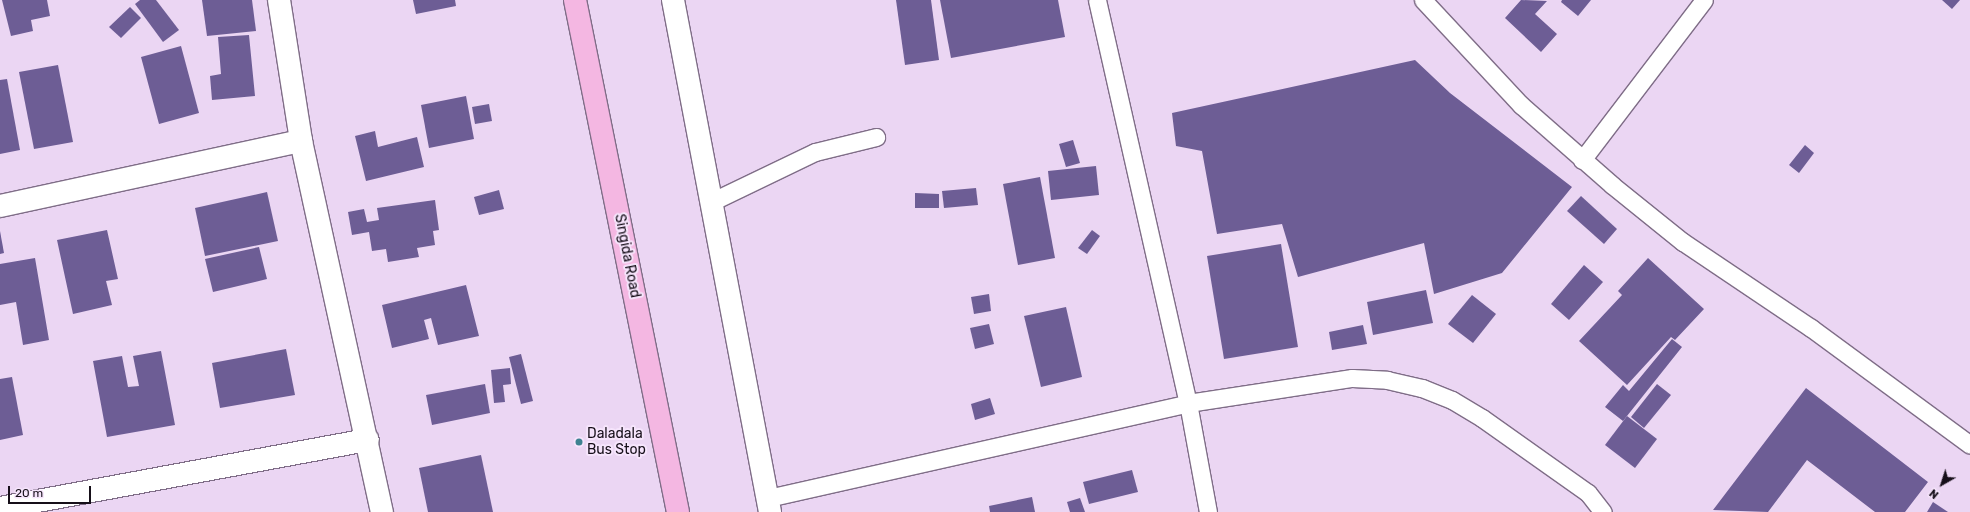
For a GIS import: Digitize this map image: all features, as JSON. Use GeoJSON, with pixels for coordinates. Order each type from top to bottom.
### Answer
{"type":"FeatureCollection","features":[{"type":"Feature","properties":{"kind":"highway","name":"Singida Road"},"geometry":{"type":"LineString","coordinates":[[575,0],[678,512]]}},
{"type":"Feature","properties":{"kind":"street"},"geometry":{"type":"LineString","coordinates":[[279,0],[301,142],[368,440],[382,512]]}},
{"type":"Feature","properties":{"kind":"street"},"geometry":{"type":"LineString","coordinates":[[673,0],[769,505]]}},
{"type":"Feature","properties":{"kind":"street"},"geometry":{"type":"LineString","coordinates":[[0,206],[301,142]]}},
{"type":"Feature","properties":{"kind":"street"},"geometry":{"type":"LineString","coordinates":[[0,508],[368,440]]}},
{"type":"Feature","properties":{"kind":"lane"},"geometry":{"type":"LineString","coordinates":[[1097,0],[1188,404],[1208,512]]}},
{"type":"Feature","properties":{"kind":"lane"},"geometry":{"type":"LineString","coordinates":[[1423,0],[1521,105],[1582,160],[1683,242],[1811,328],[1970,445]]}},
{"type":"Feature","properties":{"kind":"lane"},"geometry":{"type":"LineString","coordinates":[[1582,160],[1704,0]]}},
{"type":"Feature","properties":{"kind":"lane"},"geometry":{"type":"LineString","coordinates":[[711,202],[815,152],[876,137]]}},
{"type":"Feature","properties":{"kind":"lane"},"geometry":{"type":"LineString","coordinates":[[769,505],[1188,404],[1352,378],[1387,380],[1422,388],[1452,400],[1482,418],[1588,493],[1603,512]]}},
{"type":"Feature","properties":{"kind":"building"},"geometry":{"type":"Polygon","coordinates":[[[2,0],[47,0],[50,16],[31,20],[33,31],[11,36],[2,0]]]}},
{"type":"Feature","properties":{"kind":"building"},"geometry":{"type":"Polygon","coordinates":[[[140,0],[156,0],[179,30],[163,42],[135,4],[140,0]]]}},
{"type":"Feature","properties":{"kind":"building"},"geometry":{"type":"Polygon","coordinates":[[[202,0],[252,0],[256,31],[207,36],[202,0]]]}},
{"type":"Feature","properties":{"kind":"building"},"geometry":{"type":"Polygon","coordinates":[[[413,0],[455,0],[456,6],[416,14],[413,0]]]}},
{"type":"Feature","properties":{"kind":"building"},"geometry":{"type":"Polygon","coordinates":[[[896,0],[931,0],[939,60],[905,65],[896,0]]]}},
{"type":"Feature","properties":{"kind":"building"},"geometry":{"type":"Polygon","coordinates":[[[940,0],[1058,0],[1065,37],[951,58],[940,0]]]}},
{"type":"Feature","properties":{"kind":"building"},"geometry":{"type":"Polygon","coordinates":[[[1521,0],[1547,1],[1535,14],[1557,34],[1541,52],[1505,18],[1521,0]]]}},
{"type":"Feature","properties":{"kind":"building"},"geometry":{"type":"Polygon","coordinates":[[[1562,0],[1591,0],[1578,16],[1561,2],[1562,0]]]}},
{"type":"Feature","properties":{"kind":"building"},"geometry":{"type":"Polygon","coordinates":[[[1942,0],[1960,0],[1952,9],[1942,0]]]}},
{"type":"Feature","properties":{"kind":"building"},"geometry":{"type":"Polygon","coordinates":[[[130,7],[141,18],[121,38],[109,27],[130,7]]]}},
{"type":"Feature","properties":{"kind":"building"},"geometry":{"type":"Polygon","coordinates":[[[249,35],[255,96],[212,100],[210,76],[221,74],[218,37],[249,35]]]}},
{"type":"Feature","properties":{"kind":"building"},"geometry":{"type":"Polygon","coordinates":[[[181,46],[199,113],[159,124],[141,57],[181,46]]]}},
{"type":"Feature","properties":{"kind":"building"},"geometry":{"type":"Polygon","coordinates":[[[1415,60],[1450,93],[1572,187],[1502,273],[1434,294],[1424,243],[1298,277],[1282,224],[1217,234],[1202,151],[1176,146],[1172,113],[1415,60]]]}},
{"type":"Feature","properties":{"kind":"building"},"geometry":{"type":"Polygon","coordinates":[[[58,65],[73,142],[34,149],[19,72],[58,65]]]}},
{"type":"Feature","properties":{"kind":"building"},"geometry":{"type":"Polygon","coordinates":[[[7,79],[20,150],[0,154],[0,80],[7,79]]]}},
{"type":"Feature","properties":{"kind":"building"},"geometry":{"type":"Polygon","coordinates":[[[466,96],[474,139],[429,148],[421,105],[466,96]]]}},
{"type":"Feature","properties":{"kind":"building"},"geometry":{"type":"Polygon","coordinates":[[[489,104],[492,121],[475,124],[472,107],[489,104]]]}},
{"type":"Feature","properties":{"kind":"building"},"geometry":{"type":"Polygon","coordinates":[[[375,131],[378,147],[417,137],[424,167],[366,181],[355,136],[375,131]]]}},
{"type":"Feature","properties":{"kind":"building"},"geometry":{"type":"Polygon","coordinates":[[[1073,140],[1080,163],[1066,167],[1059,144],[1073,140]]]}},
{"type":"Feature","properties":{"kind":"building"},"geometry":{"type":"Polygon","coordinates":[[[1805,145],[1814,153],[1799,173],[1789,165],[1805,145]]]}},
{"type":"Feature","properties":{"kind":"building"},"geometry":{"type":"Polygon","coordinates":[[[1096,166],[1099,195],[1051,200],[1048,171],[1096,166]]]}},
{"type":"Feature","properties":{"kind":"building"},"geometry":{"type":"Polygon","coordinates":[[[1040,177],[1055,258],[1018,265],[1003,184],[1040,177]]]}},
{"type":"Feature","properties":{"kind":"building"},"geometry":{"type":"Polygon","coordinates":[[[976,188],[978,205],[944,208],[942,191],[976,188]]]}},
{"type":"Feature","properties":{"kind":"building"},"geometry":{"type":"Polygon","coordinates":[[[499,190],[504,209],[479,215],[474,197],[499,190]]]}},
{"type":"Feature","properties":{"kind":"building"},"geometry":{"type":"Polygon","coordinates":[[[267,192],[278,241],[205,256],[195,208],[267,192]]]}},
{"type":"Feature","properties":{"kind":"building"},"geometry":{"type":"Polygon","coordinates":[[[915,193],[939,194],[939,208],[915,208],[915,193]]]}},
{"type":"Feature","properties":{"kind":"building"},"geometry":{"type":"Polygon","coordinates":[[[1581,196],[1617,229],[1604,244],[1567,211],[1581,196]]]}},
{"type":"Feature","properties":{"kind":"building"},"geometry":{"type":"Polygon","coordinates":[[[435,200],[439,230],[433,231],[435,245],[417,248],[419,257],[388,262],[386,249],[372,251],[369,232],[352,235],[348,212],[364,209],[367,222],[379,220],[377,208],[435,200]]]}},
{"type":"Feature","properties":{"kind":"building"},"geometry":{"type":"Polygon","coordinates":[[[107,230],[118,279],[106,281],[112,305],[73,314],[57,240],[107,230]]]}},
{"type":"Feature","properties":{"kind":"building"},"geometry":{"type":"Polygon","coordinates":[[[1092,230],[1100,236],[1087,254],[1078,248],[1092,230]]]}},
{"type":"Feature","properties":{"kind":"building"},"geometry":{"type":"Polygon","coordinates":[[[0,231],[4,253],[0,254],[0,231]]]}},
{"type":"Feature","properties":{"kind":"building"},"geometry":{"type":"Polygon","coordinates":[[[1281,244],[1298,347],[1224,359],[1207,256],[1281,244]]]}},
{"type":"Feature","properties":{"kind":"building"},"geometry":{"type":"Polygon","coordinates":[[[259,247],[267,279],[213,292],[205,259],[259,247]]]}},
{"type":"Feature","properties":{"kind":"building"},"geometry":{"type":"Polygon","coordinates":[[[35,258],[49,340],[23,345],[16,302],[0,305],[0,264],[35,258]]]}},
{"type":"Feature","properties":{"kind":"building"},"geometry":{"type":"Polygon","coordinates":[[[1648,258],[1704,309],[1675,340],[1671,337],[1627,385],[1579,341],[1622,295],[1618,291],[1648,258]]]}},
{"type":"Feature","properties":{"kind":"building"},"geometry":{"type":"Polygon","coordinates":[[[1584,265],[1603,282],[1569,320],[1551,304],[1584,265]]]}},
{"type":"Feature","properties":{"kind":"building"},"geometry":{"type":"Polygon","coordinates":[[[466,285],[479,336],[438,345],[431,318],[424,320],[429,339],[392,348],[382,305],[466,285]]]}},
{"type":"Feature","properties":{"kind":"building"},"geometry":{"type":"Polygon","coordinates":[[[1426,290],[1433,323],[1373,335],[1367,302],[1426,290]]]}},
{"type":"Feature","properties":{"kind":"building"},"geometry":{"type":"Polygon","coordinates":[[[989,294],[991,311],[974,314],[971,297],[989,294]]]}},
{"type":"Feature","properties":{"kind":"building"},"geometry":{"type":"Polygon","coordinates":[[[1472,295],[1496,314],[1473,343],[1448,324],[1472,295]]]}},
{"type":"Feature","properties":{"kind":"building"},"geometry":{"type":"Polygon","coordinates":[[[1066,307],[1082,377],[1041,387],[1024,316],[1066,307]]]}},
{"type":"Feature","properties":{"kind":"building"},"geometry":{"type":"Polygon","coordinates":[[[989,324],[994,344],[975,349],[970,328],[989,324]]]}},
{"type":"Feature","properties":{"kind":"building"},"geometry":{"type":"Polygon","coordinates":[[[1363,325],[1367,344],[1332,350],[1329,332],[1363,325]]]}},
{"type":"Feature","properties":{"kind":"building"},"geometry":{"type":"Polygon","coordinates":[[[1672,339],[1682,347],[1623,421],[1605,407],[1623,385],[1629,391],[1672,339]]]}},
{"type":"Feature","properties":{"kind":"building"},"geometry":{"type":"Polygon","coordinates":[[[286,349],[295,395],[220,408],[212,363],[286,349]]]}},
{"type":"Feature","properties":{"kind":"building"},"geometry":{"type":"Polygon","coordinates":[[[161,351],[175,425],[107,437],[93,361],[122,356],[128,387],[139,386],[133,356],[161,351]]]}},
{"type":"Feature","properties":{"kind":"building"},"geometry":{"type":"Polygon","coordinates":[[[521,354],[533,401],[521,404],[509,357],[521,354]]]}},
{"type":"Feature","properties":{"kind":"building"},"geometry":{"type":"Polygon","coordinates":[[[510,368],[511,384],[503,385],[505,402],[494,403],[491,370],[510,368]]]}},
{"type":"Feature","properties":{"kind":"building"},"geometry":{"type":"Polygon","coordinates":[[[12,377],[23,435],[0,440],[0,379],[12,377]]]}},
{"type":"Feature","properties":{"kind":"building"},"geometry":{"type":"Polygon","coordinates":[[[485,384],[490,413],[432,425],[426,395],[485,384]]]}},
{"type":"Feature","properties":{"kind":"building"},"geometry":{"type":"Polygon","coordinates":[[[1657,384],[1671,395],[1644,428],[1631,417],[1657,384]]]}},
{"type":"Feature","properties":{"kind":"building"},"geometry":{"type":"Polygon","coordinates":[[[1806,388],[1928,482],[1905,512],[1875,512],[1807,460],[1768,512],[1713,510],[1806,388]]]}},
{"type":"Feature","properties":{"kind":"building"},"geometry":{"type":"Polygon","coordinates":[[[990,398],[995,414],[975,420],[971,404],[990,398]]]}},
{"type":"Feature","properties":{"kind":"building"},"geometry":{"type":"Polygon","coordinates":[[[1627,416],[1657,439],[1635,468],[1605,445],[1627,416]]]}},
{"type":"Feature","properties":{"kind":"building"},"geometry":{"type":"Polygon","coordinates":[[[481,455],[493,512],[428,512],[419,468],[481,455]]]}},
{"type":"Feature","properties":{"kind":"building"},"geometry":{"type":"Polygon","coordinates":[[[1132,470],[1138,492],[1089,504],[1083,482],[1132,470]]]}},
{"type":"Feature","properties":{"kind":"building"},"geometry":{"type":"Polygon","coordinates":[[[1032,497],[1035,512],[990,512],[989,506],[1032,497]]]}},
{"type":"Feature","properties":{"kind":"building"},"geometry":{"type":"Polygon","coordinates":[[[1080,498],[1085,512],[1070,512],[1067,502],[1080,498]]]}},
{"type":"Feature","properties":{"kind":"building"},"geometry":{"type":"Polygon","coordinates":[[[1933,502],[1948,512],[1927,512],[1933,502]]]}},
{"type":"Feature","properties":{"kind":"place","name":"Daladala Bus Stop"},"geometry":{"type":"Point","coordinates":[579,442]}}]}
